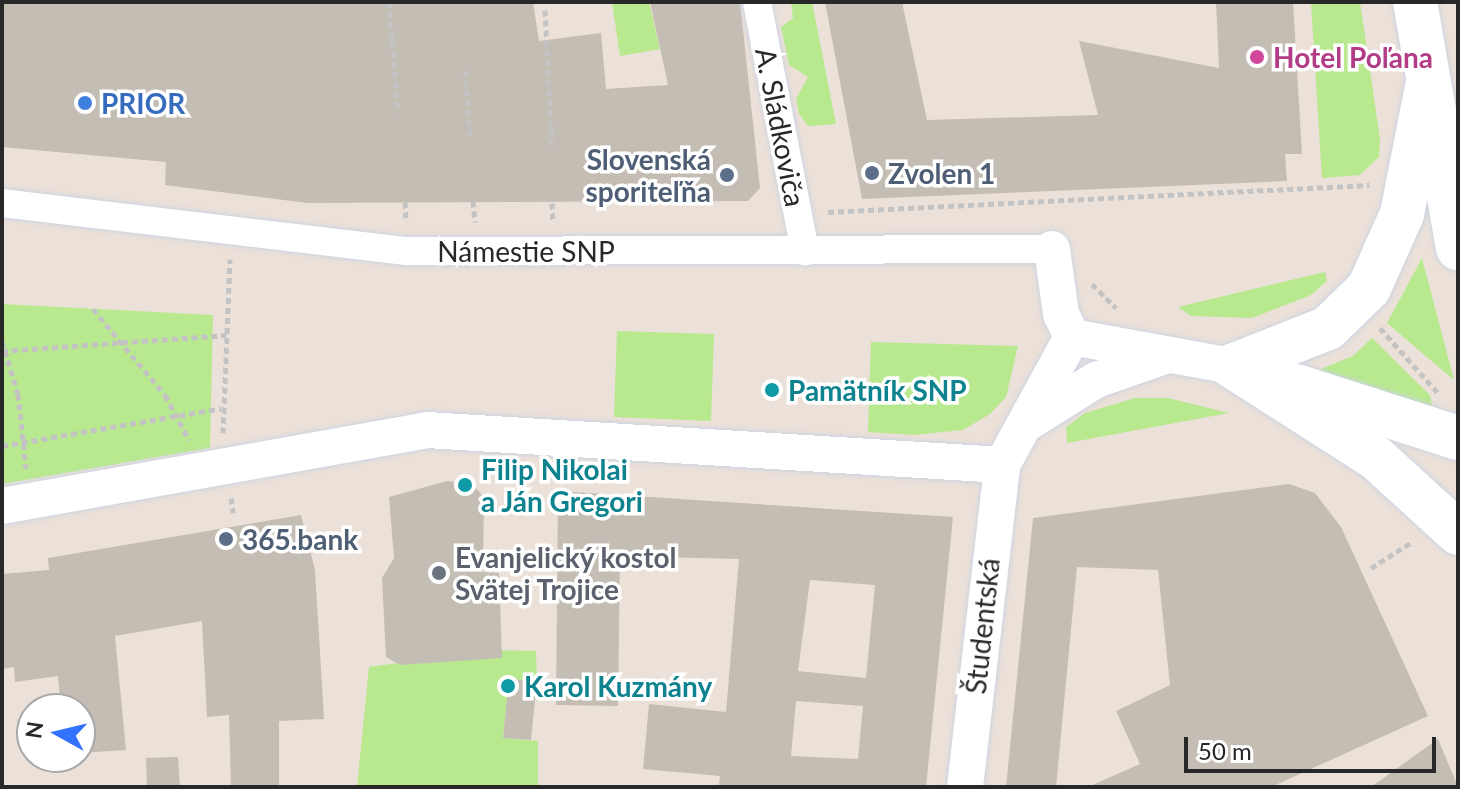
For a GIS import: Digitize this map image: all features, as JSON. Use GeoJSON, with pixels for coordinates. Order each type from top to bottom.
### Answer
{"type":"FeatureCollection","features":[{"type":"Feature","properties":{"kind":"street","name":"A. Sládkoviča"},"geometry":{"type":"LineString","coordinates":[[757,2],[805,251]]}},
{"type":"Feature","properties":{"kind":"street"},"geometry":{"type":"LineString","coordinates":[[1415,2],[1427,87],[1458,248]]}},
{"type":"Feature","properties":{"kind":"street"},"geometry":{"type":"LineString","coordinates":[[1232,366],[1328,328],[1369,288],[1402,214],[1427,87]]}},
{"type":"Feature","properties":{"kind":"street","name":"Námestie SNP"},"geometry":{"type":"LineString","coordinates":[[2,203],[232,235],[407,251],[1052,249]]}},
{"type":"Feature","properties":{"kind":"street"},"geometry":{"type":"LineString","coordinates":[[1052,249],[1061,314],[1072,337]]}},
{"type":"Feature","properties":{"kind":"street"},"geometry":{"type":"LineString","coordinates":[[1072,337],[1232,366],[1449,421]]}},
{"type":"Feature","properties":{"kind":"street"},"geometry":{"type":"LineString","coordinates":[[2,506],[427,430],[1002,465],[1072,337]]}},
{"type":"Feature","properties":{"kind":"street"},"geometry":{"type":"LineString","coordinates":[[1022,427],[1096,380],[1164,356]]}},
{"type":"Feature","properties":{"kind":"street"},"geometry":{"type":"LineString","coordinates":[[1232,366],[1376,458],[1458,533]]}},
{"type":"Feature","properties":{"kind":"street","name":"Študentská"},"geometry":{"type":"LineString","coordinates":[[965,787],[1002,465]]}},
{"type":"Feature","properties":{"kind":"path"},"geometry":{"type":"LineString","coordinates":[[389,2],[398,113]]}},
{"type":"Feature","properties":{"kind":"path"},"geometry":{"type":"LineString","coordinates":[[545,10],[552,148]]}},
{"type":"Feature","properties":{"kind":"path"},"geometry":{"type":"LineString","coordinates":[[465,70],[470,140]]}},
{"type":"Feature","properties":{"kind":"path"},"geometry":{"type":"LineString","coordinates":[[799,213],[1385,184]]}},
{"type":"Feature","properties":{"kind":"path"},"geometry":{"type":"LineString","coordinates":[[232,235],[221,408],[233,513]]}},
{"type":"Feature","properties":{"kind":"path"},"geometry":{"type":"LineString","coordinates":[[93,309],[123,342],[178,415],[192,452]]}},
{"type":"Feature","properties":{"kind":"path"},"geometry":{"type":"LineString","coordinates":[[1380,328],[1439,387],[1449,421]]}},
{"type":"Feature","properties":{"kind":"path"},"geometry":{"type":"LineString","coordinates":[[4,351],[226,335]]}},
{"type":"Feature","properties":{"kind":"path"},"geometry":{"type":"LineString","coordinates":[[2,341],[24,442],[26,480]]}},
{"type":"Feature","properties":{"kind":"path"},"geometry":{"type":"LineString","coordinates":[[2,446],[221,408]]}},
{"type":"Feature","properties":{"kind":"path"},"geometry":{"type":"LineString","coordinates":[[1371,568],[1415,540]]}},
{"type":"Feature","properties":{"kind":"green space"},"geometry":{"type":"Polygon","coordinates":[[[612,2],[649,2],[660,49],[620,56],[612,2]]]}},
{"type":"Feature","properties":{"kind":"green space"},"geometry":{"type":"Polygon","coordinates":[[[791,2],[812,2],[836,124],[808,126],[799,114],[796,99],[808,77],[789,65],[781,27],[793,18],[791,2]]]}},
{"type":"Feature","properties":{"kind":"green space"},"geometry":{"type":"Polygon","coordinates":[[[1311,2],[1360,2],[1380,139],[1379,157],[1360,175],[1322,178],[1311,2]]]}},
{"type":"Feature","properties":{"kind":"green space"},"geometry":{"type":"Polygon","coordinates":[[[1422,258],[1454,380],[1387,323],[1422,258]]]}},
{"type":"Feature","properties":{"kind":"green space"},"geometry":{"type":"Polygon","coordinates":[[[1325,272],[1327,281],[1311,295],[1252,318],[1191,316],[1178,307],[1325,272]]]}},
{"type":"Feature","properties":{"kind":"green space"},"geometry":{"type":"Polygon","coordinates":[[[2,304],[213,315],[210,448],[2,484],[2,304]]]}},
{"type":"Feature","properties":{"kind":"green space"},"geometry":{"type":"Polygon","coordinates":[[[617,331],[714,334],[711,421],[614,417],[617,331]]]}},
{"type":"Feature","properties":{"kind":"green space"},"geometry":{"type":"Polygon","coordinates":[[[1372,338],[1430,395],[1432,406],[1311,373],[1353,356],[1372,338]]]}},
{"type":"Feature","properties":{"kind":"green space"},"geometry":{"type":"Polygon","coordinates":[[[871,342],[1018,346],[1006,397],[990,414],[963,430],[914,435],[868,432],[871,342]]]}},
{"type":"Feature","properties":{"kind":"green space"},"geometry":{"type":"Polygon","coordinates":[[[1135,398],[1168,398],[1229,413],[1067,443],[1066,427],[1085,413],[1135,398]]]}},
{"type":"Feature","properties":{"kind":"green space"},"geometry":{"type":"Polygon","coordinates":[[[492,650],[536,651],[537,681],[509,679],[503,738],[538,741],[538,787],[357,787],[369,667],[492,650]]]}},
{"type":"Feature","properties":{"kind":"building"},"geometry":{"type":"Polygon","coordinates":[[[2,2],[533,2],[539,41],[601,33],[606,89],[668,85],[650,2],[740,2],[760,188],[748,201],[308,203],[165,185],[166,162],[2,147],[2,2]]]}},
{"type":"Feature","properties":{"kind":"building"},"geometry":{"type":"Polygon","coordinates":[[[825,2],[902,2],[927,120],[1098,115],[1079,41],[1219,68],[1216,2],[1293,2],[1302,154],[1285,154],[1287,181],[862,199],[825,2]]]}},
{"type":"Feature","properties":{"kind":"building","name":"Evanjelický kostol Svätej Trojice"},"geometry":{"type":"Polygon","coordinates":[[[447,481],[473,484],[484,498],[483,572],[499,573],[502,658],[400,665],[386,657],[382,578],[394,558],[389,497],[447,481]]]}},
{"type":"Feature","properties":{"kind":"building"},"geometry":{"type":"Polygon","coordinates":[[[1289,484],[1315,493],[1341,527],[1428,716],[1271,787],[1088,787],[1140,764],[1116,711],[1170,685],[1158,570],[1077,567],[1056,787],[1006,787],[1033,518],[1289,484]]]}},
{"type":"Feature","properties":{"kind":"building"},"geometry":{"type":"Polygon","coordinates":[[[558,491],[953,517],[926,787],[732,787],[719,786],[720,776],[643,769],[649,704],[726,712],[739,559],[620,556],[618,706],[556,705],[558,491]],[[810,580],[798,671],[866,678],[875,585],[810,580]],[[796,701],[791,756],[858,759],[863,706],[796,701]]]}},
{"type":"Feature","properties":{"kind":"building"},"geometry":{"type":"Polygon","coordinates":[[[301,515],[315,570],[324,719],[279,721],[279,787],[231,787],[229,715],[207,717],[202,621],[115,636],[126,750],[96,752],[96,693],[60,693],[58,676],[15,682],[14,667],[2,669],[2,574],[49,570],[48,558],[301,515]]]}},
{"type":"Feature","properties":{"kind":"building"},"geometry":{"type":"Polygon","coordinates":[[[509,679],[537,681],[531,740],[503,738],[509,679]]]}},
{"type":"Feature","properties":{"kind":"building"},"geometry":{"type":"Polygon","coordinates":[[[1438,739],[1458,787],[1371,787],[1438,739]]]}},
{"type":"Feature","properties":{"kind":"building"},"geometry":{"type":"Polygon","coordinates":[[[178,757],[180,787],[147,787],[146,758],[178,757]]]}},
{"type":"Feature","properties":{"kind":"place","name":"Hotel Poľana"},"geometry":{"type":"Point","coordinates":[1257,57]}},
{"type":"Feature","properties":{"kind":"place","name":"PRIOR"},"geometry":{"type":"Point","coordinates":[85,103]}},
{"type":"Feature","properties":{"kind":"place","name":"Zvolen 1"},"geometry":{"type":"Point","coordinates":[872,173]}},
{"type":"Feature","properties":{"kind":"place","name":"Slovenská sporiteľňa"},"geometry":{"type":"Point","coordinates":[727,175]}},
{"type":"Feature","properties":{"kind":"place","name":"Pamätník SNP"},"geometry":{"type":"Point","coordinates":[772,390]}},
{"type":"Feature","properties":{"kind":"place","name":"Filip Nikolai a Ján Gregori"},"geometry":{"type":"Point","coordinates":[465,485]}},
{"type":"Feature","properties":{"kind":"place","name":"365.bank"},"geometry":{"type":"Point","coordinates":[226,539]}},
{"type":"Feature","properties":{"kind":"place","name":"Evanjelický kostol Svätej Trojice"},"geometry":{"type":"Point","coordinates":[439,573]}},
{"type":"Feature","properties":{"kind":"place","name":"Karol Kuzmány"},"geometry":{"type":"Point","coordinates":[508,686]}}]}
